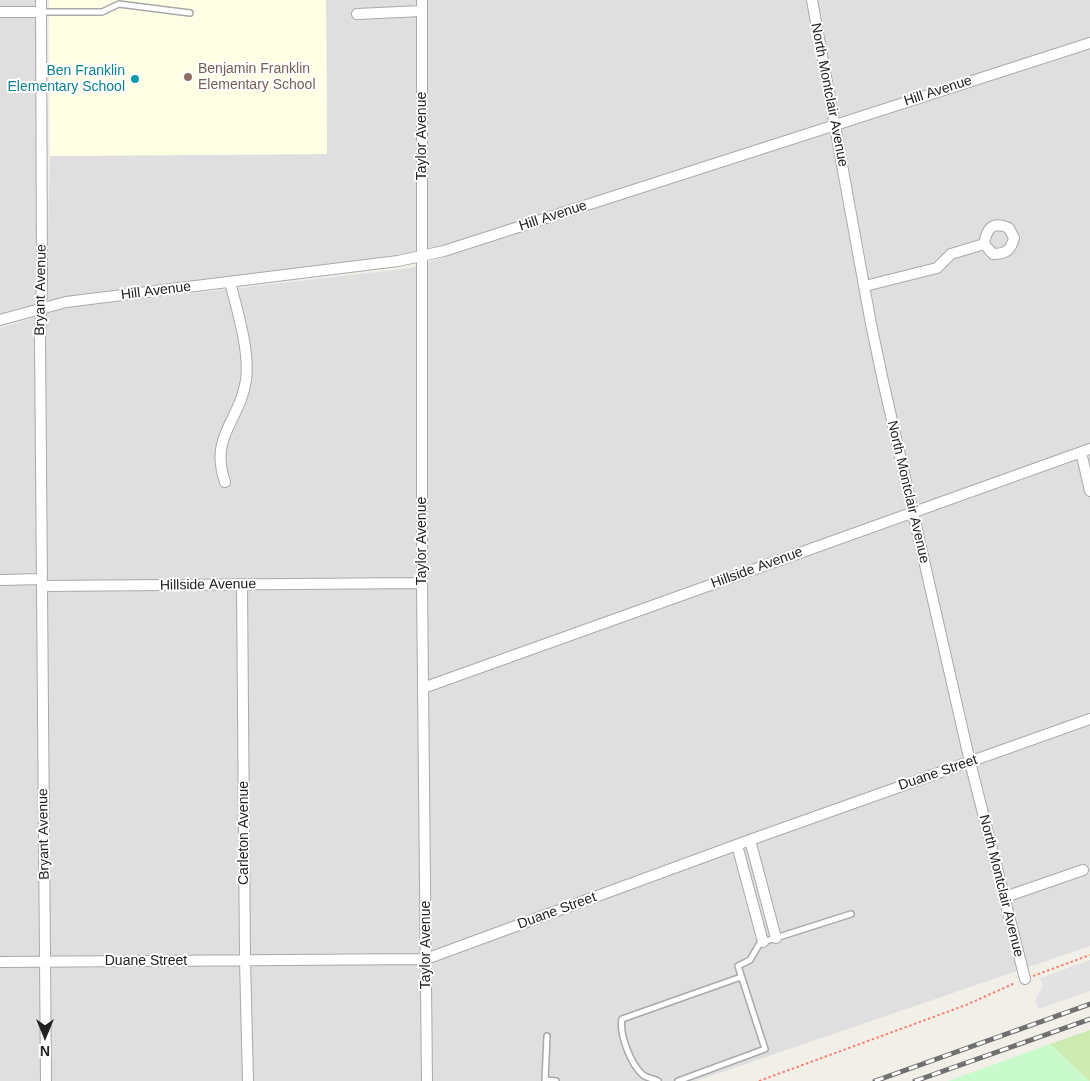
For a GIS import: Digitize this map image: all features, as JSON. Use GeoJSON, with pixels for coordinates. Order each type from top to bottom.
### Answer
{"type":"FeatureCollection","features":[{"type":"Feature","properties":{"kind":"street","name":"Bryant Avenue"},"geometry":{"type":"LineString","coordinates":[[41,0],[42,583],[46,1081]]}},
{"type":"Feature","properties":{"kind":"street","name":"Taylor Avenue"},"geometry":{"type":"LineString","coordinates":[[422,0],[422,583],[427,1081]]}},
{"type":"Feature","properties":{"kind":"street","name":"North Montclair Avenue"},"geometry":{"type":"LineString","coordinates":[[812,0],[873,334],[970,762],[1025,979]]}},
{"type":"Feature","properties":{"kind":"street"},"geometry":{"type":"LineString","coordinates":[[357,14],[422,11]]}},
{"type":"Feature","properties":{"kind":"street"},"geometry":{"type":"LineString","coordinates":[[0,12],[41,12]]}},
{"type":"Feature","properties":{"kind":"street","name":"Hill Avenue"},"geometry":{"type":"LineString","coordinates":[[0,320],[66,302],[398,261],[444,251],[1090,42]]}},
{"type":"Feature","properties":{"kind":"street"},"geometry":{"type":"LineString","coordinates":[[865,286],[937,268],[951,254],[984,244]]}},
{"type":"Feature","properties":{"kind":"street"},"geometry":{"type":"LineString","coordinates":[[225,482],[220,462],[221,443],[241,399],[246,377],[242,336],[230,282]]}},
{"type":"Feature","properties":{"kind":"street"},"geometry":{"type":"LineString","coordinates":[[1085,450],[1090,492]]}},
{"type":"Feature","properties":{"kind":"street","name":"Hillside Avenue"},"geometry":{"type":"LineString","coordinates":[[423,688],[1085,450]]}},
{"type":"Feature","properties":{"kind":"street","name":"Hillside Avenue"},"geometry":{"type":"LineString","coordinates":[[0,580],[42,583],[422,583]]}},
{"type":"Feature","properties":{"kind":"street","name":"Carleton Avenue"},"geometry":{"type":"LineString","coordinates":[[242,584],[245,960],[248,1081]]}},
{"type":"Feature","properties":{"kind":"street","name":"Duane Street"},"geometry":{"type":"LineString","coordinates":[[0,962],[426,959],[750,840],[1090,719]]}},
{"type":"Feature","properties":{"kind":"street"},"geometry":{"type":"LineString","coordinates":[[750,840],[776,938]]}},
{"type":"Feature","properties":{"kind":"street"},"geometry":{"type":"LineString","coordinates":[[737,845],[764,942]]}},
{"type":"Feature","properties":{"kind":"street"},"geometry":{"type":"LineString","coordinates":[[1005,897],[1083,870]]}},
{"type":"Feature","properties":{"kind":"lane"},"geometry":{"type":"LineString","coordinates":[[41,12],[102,12],[119,4],[190,13]]}},
{"type":"Feature","properties":{"kind":"lane"},"geometry":{"type":"LineString","coordinates":[[678,1081],[765,1049],[738,966],[750,960],[760,943],[851,914]]}},
{"type":"Feature","properties":{"kind":"lane"},"geometry":{"type":"LineString","coordinates":[[658,1081],[644,1076],[632,1062],[620,1026],[622,1019],[742,977]]}},
{"type":"Feature","properties":{"kind":"lane"},"geometry":{"type":"LineString","coordinates":[[547,1036],[546,1080],[556,1081]]}},
{"type":"Feature","properties":{"kind":"path"},"geometry":{"type":"LineString","coordinates":[[759,1081],[966,1006],[1025,979],[1090,955]]}},
{"type":"Feature","properties":{"kind":"shaded area"},"geometry":{"type":"Polygon","coordinates":[[[0,0],[37,0],[37,305],[0,316],[0,0]]]}},
{"type":"Feature","properties":{"kind":"shaded area","name":"Benjamin Franklin Elementary School"},"geometry":{"type":"Polygon","coordinates":[[[49,0],[326,0],[327,154],[50,156],[49,0]]]}},
{"type":"Feature","properties":{"kind":"shaded area"},"geometry":{"type":"Polygon","coordinates":[[[326,0],[1090,0],[1090,37],[426,251],[46,303],[50,156],[327,154],[326,0]]]}},
{"type":"Feature","properties":{"kind":"shaded area"},"geometry":{"type":"Polygon","coordinates":[[[1090,47],[1090,946],[696,1081],[0,1081],[0,328],[65,308],[411,268],[1090,47]]]}},
{"type":"Feature","properties":{"kind":"shaded area"},"geometry":{"type":"Polygon","coordinates":[[[1090,960],[1090,991],[1039,1009],[1035,1001],[1043,986],[1040,978],[1090,960]]]}},
{"type":"Feature","properties":{"kind":"green space"},"geometry":{"type":"Polygon","coordinates":[[[1090,1030],[1090,1081],[1089,1081],[1050,1044],[1090,1030]]]}},
{"type":"Feature","properties":{"kind":"green space"},"geometry":{"type":"Polygon","coordinates":[[[1050,1044],[1089,1081],[948,1081],[1050,1044]]]}},
{"type":"Feature","properties":{"kind":"railway"},"geometry":{"type":"LineString","coordinates":[[875,1081],[1090,1004]]}},
{"type":"Feature","properties":{"kind":"railway"},"geometry":{"type":"LineString","coordinates":[[915,1081],[1090,1019]]}},
{"type":"Feature","properties":{"kind":"place","name":"Benjamin Franklin Elementary School"},"geometry":{"type":"Point","coordinates":[188,77]}},
{"type":"Feature","properties":{"kind":"place","name":"Ben Franklin Elementary School"},"geometry":{"type":"Point","coordinates":[135,79]}}]}
